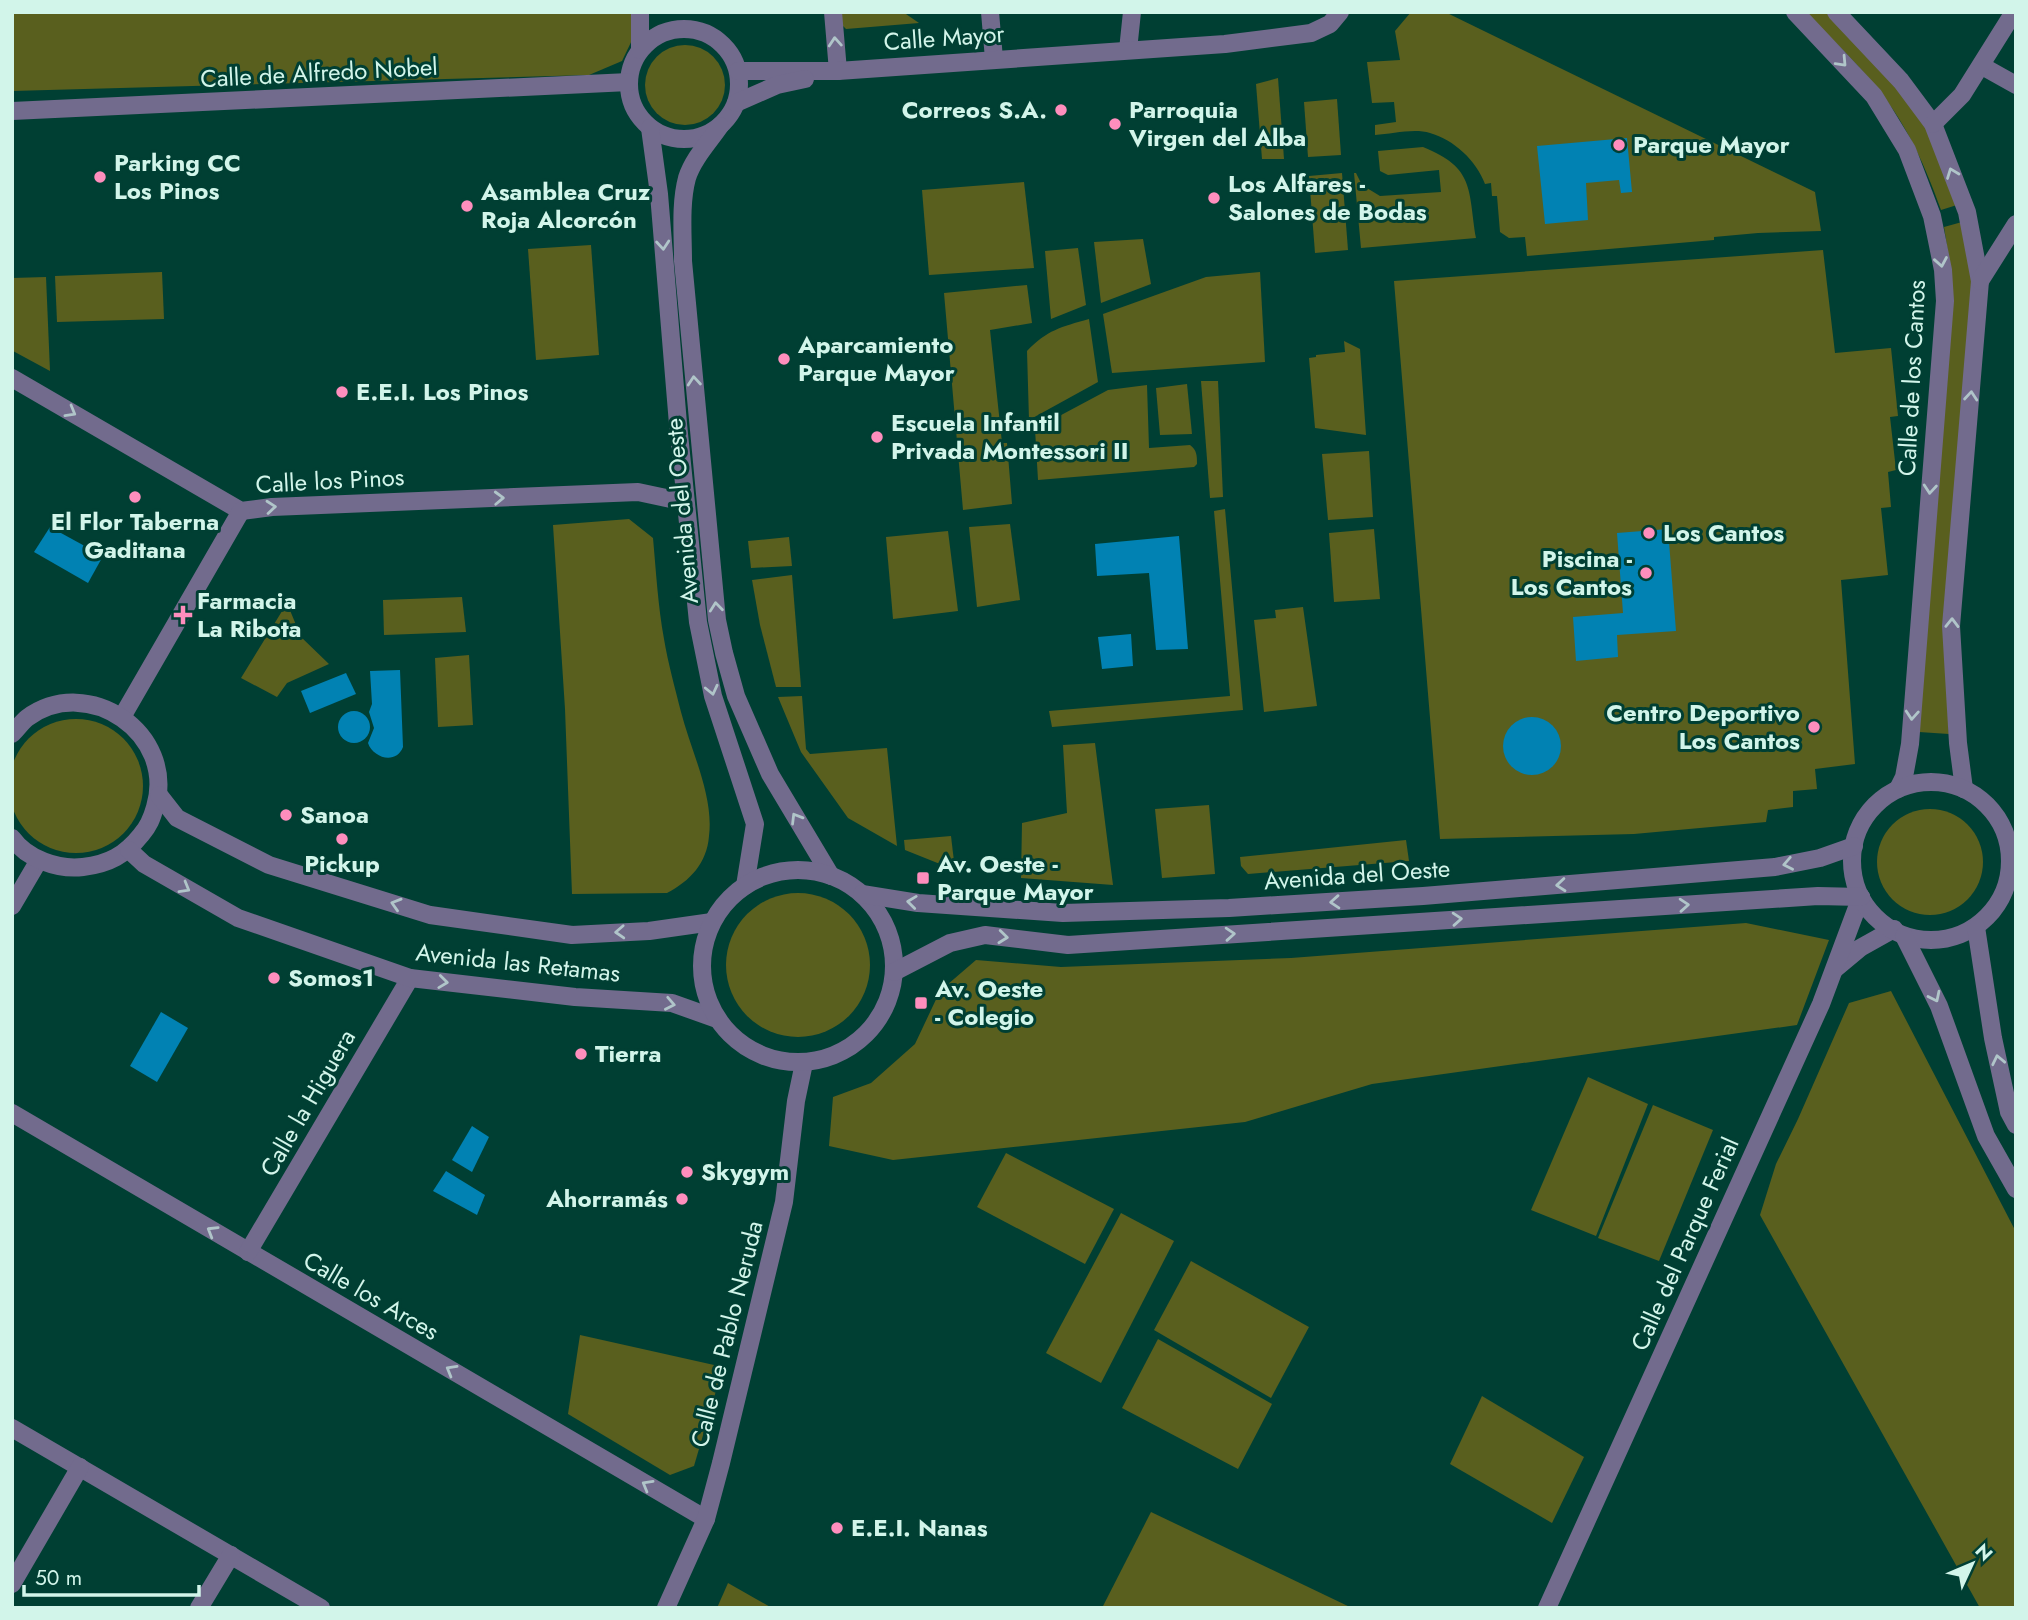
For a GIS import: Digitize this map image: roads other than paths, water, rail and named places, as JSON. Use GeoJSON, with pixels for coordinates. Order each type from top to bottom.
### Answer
{"type":"FeatureCollection","features":[{"type":"Feature","properties":{"kind":"street"},"geometry":{"type":"LineString","coordinates":[[640,12],[640,50]]}},
{"type":"Feature","properties":{"kind":"street"},"geometry":{"type":"LineString","coordinates":[[683,12],[694,29]]}},
{"type":"Feature","properties":{"kind":"street"},"geometry":{"type":"LineString","coordinates":[[833,12],[838,71]]}},
{"type":"Feature","properties":{"kind":"street"},"geometry":{"type":"LineString","coordinates":[[990,12],[994,59]]}},
{"type":"Feature","properties":{"kind":"street"},"geometry":{"type":"LineString","coordinates":[[1128,50],[1132,12]]}},
{"type":"Feature","properties":{"kind":"street","name":"Calle Mayor"},"geometry":{"type":"LineString","coordinates":[[738,71],[838,71],[1225,44],[1311,33],[1330,24],[1340,12]]}},
{"type":"Feature","properties":{"kind":"street","name":"Calle de los Cantos"},"geometry":{"type":"LineString","coordinates":[[1796,12],[1874,96],[1908,150],[1932,216],[1943,270],[1945,301],[1910,744],[1904,777],[1898,789]]}},
{"type":"Feature","properties":{"kind":"street"},"geometry":{"type":"LineString","coordinates":[[1836,12],[1900,81],[1933,124],[1967,212],[1980,281],[1951,626],[1958,743],[1964,789]]}},
{"type":"Feature","properties":{"kind":"street"},"geometry":{"type":"LineString","coordinates":[[1933,124],[1962,95],[2014,12]]}},
{"type":"Feature","properties":{"kind":"street"},"geometry":{"type":"LineString","coordinates":[[679,28],[694,29],[709,34],[732,56],[740,87],[730,116],[720,126],[701,136],[680,139],[650,128],[640,117],[632,101],[629,82],[632,65],[640,50],[651,39],[679,28]]}},
{"type":"Feature","properties":{"kind":"street"},"geometry":{"type":"LineString","coordinates":[[1982,65],[2016,85]]}},
{"type":"Feature","properties":{"kind":"street","name":"Calle Mayor"},"geometry":{"type":"LineString","coordinates":[[736,103],[778,85],[838,71]]}},
{"type":"Feature","properties":{"kind":"street","name":"Calle de Alfredo Nobel"},"geometry":{"type":"LineString","coordinates":[[12,111],[629,82]]}},
{"type":"Feature","properties":{"kind":"street","name":"Avenida del Oeste"},"geometry":{"type":"LineString","coordinates":[[720,126],[687,177],[683,208],[683,261],[717,620],[736,696],[758,748],[770,774],[831,876]]}},
{"type":"Feature","properties":{"kind":"street","name":"Avenida del Oeste"},"geometry":{"type":"LineString","coordinates":[[650,128],[659,194],[698,622],[713,696],[755,824],[745,886]]}},
{"type":"Feature","properties":{"kind":"street"},"geometry":{"type":"LineString","coordinates":[[1980,281],[2016,224]]}},
{"type":"Feature","properties":{"kind":"street","name":"Calle los Pinos"},"geometry":{"type":"LineString","coordinates":[[12,377],[241,511],[272,507],[638,492],[685,502]]}},
{"type":"Feature","properties":{"kind":"street"},"geometry":{"type":"LineString","coordinates":[[122,717],[241,511]]}},
{"type":"Feature","properties":{"kind":"street"},"geometry":{"type":"LineString","coordinates":[[12,734],[19,715],[64,703],[104,707],[122,717],[139,732],[151,751],[158,772],[159,795],[149,825],[129,850],[101,865],[70,869],[39,860],[12,838]]}},
{"type":"Feature","properties":{"kind":"street"},"geometry":{"type":"LineString","coordinates":[[2016,822],[1994,812],[1964,789],[1931,782],[1898,789],[1877,803],[1862,823],[1854,846],[1853,872],[1861,897],[1876,917],[1899,932],[1929,941],[1954,937],[1976,927],[1996,908],[2016,897]]}},
{"type":"Feature","properties":{"kind":"street","name":"Avenida las Retamas"},"geometry":{"type":"LineString","coordinates":[[159,795],[177,818],[269,864],[430,915],[572,935],[649,931],[712,922]]}},
{"type":"Feature","properties":{"kind":"street"},"geometry":{"type":"LineString","coordinates":[[1994,812],[2009,842],[2010,876],[1996,908]]}},
{"type":"Feature","properties":{"kind":"street","name":"Avenida del Oeste"},"geometry":{"type":"LineString","coordinates":[[862,894],[918,902],[1063,913],[1229,908],[1423,897],[1775,867],[1820,858],[1854,846]]}},
{"type":"Feature","properties":{"kind":"street","name":"Avenida las Retamas"},"geometry":{"type":"LineString","coordinates":[[129,850],[144,864],[238,918],[410,978],[575,997],[672,1003],[717,1019]]}},
{"type":"Feature","properties":{"kind":"street"},"geometry":{"type":"LineString","coordinates":[[12,906],[39,860]]}},
{"type":"Feature","properties":{"kind":"street"},"geometry":{"type":"LineString","coordinates":[[802,870],[831,876],[862,894],[880,917],[891,944],[894,972],[890,997],[876,1024],[856,1044],[831,1057],[804,1063],[770,1059],[740,1044],[717,1019],[706,997],[701,972],[703,946],[712,922],[732,896],[745,886],[772,874],[802,870]]}},
{"type":"Feature","properties":{"kind":"street","name":"Avenida del Oeste"},"geometry":{"type":"LineString","coordinates":[[894,972],[950,943],[985,935],[1068,945],[1818,896],[1861,897]]}},
{"type":"Feature","properties":{"kind":"street","name":"Calle del Parque Ferial"},"geometry":{"type":"LineString","coordinates":[[1547,1608],[1821,1004],[1861,897]]}},
{"type":"Feature","properties":{"kind":"street"},"geometry":{"type":"LineString","coordinates":[[1976,927],[1993,1038],[2009,1112],[2016,1125]]}},
{"type":"Feature","properties":{"kind":"street"},"geometry":{"type":"LineString","coordinates":[[1836,968],[1860,948],[1899,932]]}},
{"type":"Feature","properties":{"kind":"street"},"geometry":{"type":"LineString","coordinates":[[1899,932],[1939,1006],[1986,1136],[2016,1189]]}},
{"type":"Feature","properties":{"kind":"street","name":"Calle la Higuera"},"geometry":{"type":"LineString","coordinates":[[248,1252],[410,978]]}},
{"type":"Feature","properties":{"kind":"street","name":"Calle de Pablo Neruda"},"geometry":{"type":"LineString","coordinates":[[666,1608],[706,1520],[784,1202],[796,1101],[804,1063]]}},
{"type":"Feature","properties":{"kind":"street","name":"Calle los Arces"},"geometry":{"type":"LineString","coordinates":[[12,1113],[706,1520]]}},
{"type":"Feature","properties":{"kind":"street"},"geometry":{"type":"LineString","coordinates":[[12,1428],[321,1608]]}},
{"type":"Feature","properties":{"kind":"street"},"geometry":{"type":"LineString","coordinates":[[12,1584],[80,1467]]}},
{"type":"Feature","properties":{"kind":"street"},"geometry":{"type":"LineString","coordinates":[[199,1608],[231,1555]]}},
{"type":"Feature","properties":{"kind":"water"},"geometry":{"type":"Polygon","coordinates":[[[1627,138],[1632,192],[1621,193],[1619,180],[1586,183],[1588,220],[1545,224],[1537,146],[1627,138]]]}},
{"type":"Feature","properties":{"kind":"water"},"geometry":{"type":"Polygon","coordinates":[[[50,527],[103,556],[88,583],[34,552],[50,527]]]}},
{"type":"Feature","properties":{"kind":"water","name":"Piscina - Los Cantos"},"geometry":{"type":"Polygon","coordinates":[[[1668,529],[1676,631],[1617,635],[1618,657],[1576,661],[1573,617],[1623,613],[1617,533],[1668,529]]]}},
{"type":"Feature","properties":{"kind":"water"},"geometry":{"type":"Polygon","coordinates":[[[1179,536],[1188,649],[1156,650],[1149,573],[1097,576],[1095,544],[1179,536]]]}},
{"type":"Feature","properties":{"kind":"water"},"geometry":{"type":"Polygon","coordinates":[[[1131,634],[1133,666],[1102,669],[1098,637],[1131,634]]]}},
{"type":"Feature","properties":{"kind":"water"},"geometry":{"type":"Polygon","coordinates":[[[400,670],[403,747],[400,753],[390,758],[379,756],[368,743],[374,728],[369,712],[372,704],[370,671],[400,670]]]}},
{"type":"Feature","properties":{"kind":"water"},"geometry":{"type":"Polygon","coordinates":[[[346,673],[356,694],[310,713],[301,691],[346,673]]]}},
{"type":"Feature","properties":{"kind":"water"},"geometry":{"type":"Polygon","coordinates":[[[354,711],[365,716],[370,727],[365,738],[354,743],[343,738],[338,727],[343,716],[354,711]]]}},
{"type":"Feature","properties":{"kind":"water"},"geometry":{"type":"Polygon","coordinates":[[[1526,717],[1538,717],[1553,725],[1561,740],[1561,752],[1553,767],[1538,775],[1526,775],[1511,767],[1503,752],[1503,740],[1511,725],[1526,717]]]}},
{"type":"Feature","properties":{"kind":"water"},"geometry":{"type":"Polygon","coordinates":[[[161,1012],[188,1028],[157,1082],[130,1066],[161,1012]]]}},
{"type":"Feature","properties":{"kind":"water"},"geometry":{"type":"Polygon","coordinates":[[[472,1126],[489,1137],[472,1172],[452,1160],[472,1126]]]}},
{"type":"Feature","properties":{"kind":"water"},"geometry":{"type":"Polygon","coordinates":[[[446,1171],[485,1195],[477,1215],[433,1191],[446,1171]]]}},
{"type":"Feature","properties":{"kind":"place","name":"Correos S.A."},"geometry":{"type":"Point","coordinates":[1061,110]}},
{"type":"Feature","properties":{"kind":"place","name":"Parroquia Virgen del Alba"},"geometry":{"type":"Point","coordinates":[1115,124]}},
{"type":"Feature","properties":{"kind":"place","name":"Parque Mayor"},"geometry":{"type":"Point","coordinates":[1619,145]}},
{"type":"Feature","properties":{"kind":"place","name":"Parking CC Los Pinos"},"geometry":{"type":"Point","coordinates":[100,177]}},
{"type":"Feature","properties":{"kind":"place","name":"Los Alfares - Salones de Bodas"},"geometry":{"type":"Point","coordinates":[1214,198]}},
{"type":"Feature","properties":{"kind":"place","name":"Asamblea Cruz Roja Alcorcón"},"geometry":{"type":"Point","coordinates":[467,206]}},
{"type":"Feature","properties":{"kind":"place","name":"Aparcamiento Parque Mayor"},"geometry":{"type":"Point","coordinates":[784,359]}},
{"type":"Feature","properties":{"kind":"place","name":"E.E.I. Los Pinos"},"geometry":{"type":"Point","coordinates":[342,392]}},
{"type":"Feature","properties":{"kind":"place","name":"Escuela Infantil Privada Montessori II"},"geometry":{"type":"Point","coordinates":[877,437]}},
{"type":"Feature","properties":{"kind":"place","name":"El Flor Taberna Gaditana"},"geometry":{"type":"Point","coordinates":[135,497]}},
{"type":"Feature","properties":{"kind":"place","name":"Los Cantos"},"geometry":{"type":"Point","coordinates":[1649,533]}},
{"type":"Feature","properties":{"kind":"place","name":"Piscina - Los Cantos"},"geometry":{"type":"Point","coordinates":[1646,573]}},
{"type":"Feature","properties":{"kind":"place","name":"Farmacia La Ribota"},"geometry":{"type":"Point","coordinates":[183,615]}},
{"type":"Feature","properties":{"kind":"place","name":"Centro Deportivo Los Cantos"},"geometry":{"type":"Point","coordinates":[1814,727]}},
{"type":"Feature","properties":{"kind":"place","name":"Sanoa"},"geometry":{"type":"Point","coordinates":[286,815]}},
{"type":"Feature","properties":{"kind":"place","name":"Pickup"},"geometry":{"type":"Point","coordinates":[342,839]}},
{"type":"Feature","properties":{"kind":"place","name":"Av. Oeste - Parque Mayor"},"geometry":{"type":"Point","coordinates":[923,878]}},
{"type":"Feature","properties":{"kind":"place","name":"Somos1"},"geometry":{"type":"Point","coordinates":[274,978]}},
{"type":"Feature","properties":{"kind":"place","name":"Av. Oeste - Colegio"},"geometry":{"type":"Point","coordinates":[921,1003]}},
{"type":"Feature","properties":{"kind":"place","name":"Tierra"},"geometry":{"type":"Point","coordinates":[581,1054]}},
{"type":"Feature","properties":{"kind":"place","name":"Skygym"},"geometry":{"type":"Point","coordinates":[687,1172]}},
{"type":"Feature","properties":{"kind":"place","name":"Ahorramás"},"geometry":{"type":"Point","coordinates":[682,1199]}},
{"type":"Feature","properties":{"kind":"place","name":"E.E.I. Nanas"},"geometry":{"type":"Point","coordinates":[837,1528]}}]}
